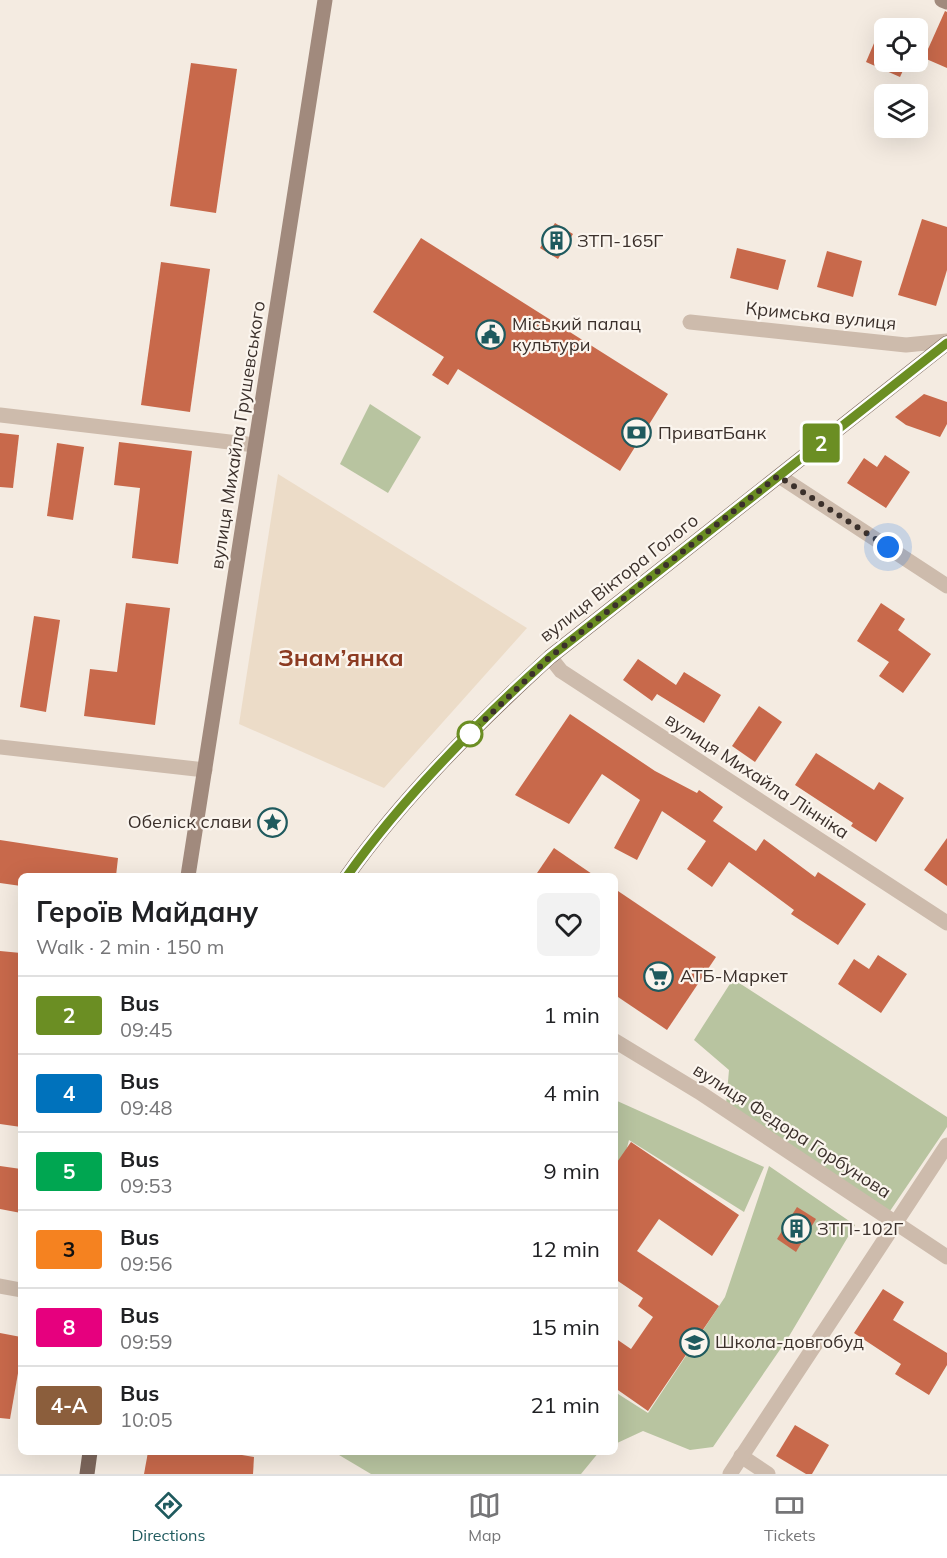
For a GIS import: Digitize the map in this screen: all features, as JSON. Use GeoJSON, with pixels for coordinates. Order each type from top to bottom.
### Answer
{"type":"FeatureCollection","features":[{"type":"Feature","properties":{"kind":"main road","name":"вулиця Михайла Грушевського"},"geometry":{"type":"LineString","coordinates":[[188,873],[326,0]]}},
{"type":"Feature","properties":{"kind":"main road"},"geometry":{"type":"LineString","coordinates":[[942,0],[947,2]]}},
{"type":"Feature","properties":{"kind":"main road","name":"вулиця Віктора Голого"},"geometry":{"type":"LineString","coordinates":[[353,873],[388,824],[425,782],[512,692],[550,657],[947,342]]}},
{"type":"Feature","properties":{"kind":"main road"},"geometry":{"type":"LineString","coordinates":[[87,1474],[90,1455]]}},
{"type":"Feature","properties":{"kind":"street","name":"Кримська вулиця"},"geometry":{"type":"LineString","coordinates":[[690,322],[906,345],[947,342]]}},
{"type":"Feature","properties":{"kind":"street"},"geometry":{"type":"LineString","coordinates":[[0,415],[255,444]]}},
{"type":"Feature","properties":{"kind":"street"},"geometry":{"type":"LineString","coordinates":[[778,476],[947,586]]}},
{"type":"Feature","properties":{"kind":"street","name":"вулиця Михайла Лінніка"},"geometry":{"type":"LineString","coordinates":[[550,657],[561,670],[947,923]]}},
{"type":"Feature","properties":{"kind":"street"},"geometry":{"type":"LineString","coordinates":[[0,747],[205,770]]}},
{"type":"Feature","properties":{"kind":"street","name":"вулиця Федора Горбунова"},"geometry":{"type":"LineString","coordinates":[[618,1043],[699,1092],[947,1257]]}},
{"type":"Feature","properties":{"kind":"street"},"geometry":{"type":"LineString","coordinates":[[730,1474],[947,1145]]}},
{"type":"Feature","properties":{"kind":"street"},"geometry":{"type":"LineString","coordinates":[[0,1286],[18,1289]]}},
{"type":"Feature","properties":{"kind":"street"},"geometry":{"type":"LineString","coordinates":[[741,1456],[768,1474]]}},
{"type":"Feature","properties":{"kind":"green space"},"geometry":{"type":"Polygon","coordinates":[[[370,404],[421,437],[388,493],[340,464],[370,404]]]}},
{"type":"Feature","properties":{"kind":"green space"},"geometry":{"type":"Polygon","coordinates":[[[733,979],[947,1117],[947,1127],[890,1211],[726,1104],[729,1070],[694,1040],[733,979]]]}},
{"type":"Feature","properties":{"kind":"green space"},"geometry":{"type":"Polygon","coordinates":[[[618,1101],[764,1167],[744,1212],[629,1140],[618,1182],[618,1101]]]}},
{"type":"Feature","properties":{"kind":"green space"},"geometry":{"type":"Polygon","coordinates":[[[769,1166],[855,1225],[788,1338],[713,1447],[690,1450],[643,1431],[618,1443],[618,1394],[648,1413],[725,1297],[769,1166]]]}},
{"type":"Feature","properties":{"kind":"green space"},"geometry":{"type":"Polygon","coordinates":[[[339,1455],[597,1455],[581,1474],[371,1474],[339,1455]]]}},
{"type":"Feature","properties":{"kind":"shaded area"},"geometry":{"type":"Polygon","coordinates":[[[278,474],[527,628],[384,788],[239,724],[278,474]]]}},
{"type":"Feature","properties":{"kind":"building"},"geometry":{"type":"Polygon","coordinates":[[[945,11],[947,12],[947,68],[928,60],[928,49],[945,11]]]}},
{"type":"Feature","properties":{"kind":"building"},"geometry":{"type":"Polygon","coordinates":[[[874,43],[874,66],[866,62],[874,43]]]}},
{"type":"Feature","properties":{"kind":"building"},"geometry":{"type":"Polygon","coordinates":[[[191,63],[237,69],[216,213],[170,206],[191,63]]]}},
{"type":"Feature","properties":{"kind":"building"},"geometry":{"type":"Polygon","coordinates":[[[889,72],[902,72],[900,77],[889,72]]]}},
{"type":"Feature","properties":{"kind":"building"},"geometry":{"type":"Polygon","coordinates":[[[922,219],[947,227],[947,270],[936,306],[898,295],[922,219]]]}},
{"type":"Feature","properties":{"kind":"building","name":"ЗТП-165Г"},"geometry":{"type":"Polygon","coordinates":[[[555,223],[573,234],[558,259],[540,248],[555,223]]]}},
{"type":"Feature","properties":{"kind":"building","name":"Міський палац культури"},"geometry":{"type":"Polygon","coordinates":[[[421,238],[668,394],[620,471],[458,369],[448,385],[432,375],[444,357],[373,312],[421,238]]]}},
{"type":"Feature","properties":{"kind":"building"},"geometry":{"type":"Polygon","coordinates":[[[737,248],[786,260],[778,290],[730,278],[737,248]]]}},
{"type":"Feature","properties":{"kind":"building"},"geometry":{"type":"Polygon","coordinates":[[[827,251],[862,261],[853,297],[817,287],[827,251]]]}},
{"type":"Feature","properties":{"kind":"building"},"geometry":{"type":"Polygon","coordinates":[[[161,262],[210,269],[190,412],[141,405],[161,262]]]}},
{"type":"Feature","properties":{"kind":"building"},"geometry":{"type":"Polygon","coordinates":[[[924,394],[947,402],[947,424],[940,437],[906,425],[895,417],[924,394]]]}},
{"type":"Feature","properties":{"kind":"building"},"geometry":{"type":"Polygon","coordinates":[[[0,433],[19,435],[13,488],[0,487],[0,433]]]}},
{"type":"Feature","properties":{"kind":"building"},"geometry":{"type":"Polygon","coordinates":[[[119,442],[192,451],[178,564],[132,558],[140,488],[114,485],[119,442]]]}},
{"type":"Feature","properties":{"kind":"building"},"geometry":{"type":"Polygon","coordinates":[[[57,443],[84,447],[73,520],[47,516],[57,443]]]}},
{"type":"Feature","properties":{"kind":"building"},"geometry":{"type":"Polygon","coordinates":[[[885,455],[910,472],[886,508],[847,483],[864,458],[877,467],[885,455]]]}},
{"type":"Feature","properties":{"kind":"building"},"geometry":{"type":"Polygon","coordinates":[[[126,603],[170,608],[155,725],[84,716],[90,669],[117,672],[126,603]]]}},
{"type":"Feature","properties":{"kind":"building"},"geometry":{"type":"Polygon","coordinates":[[[881,603],[905,619],[898,630],[931,654],[903,693],[879,676],[889,662],[857,641],[881,603]]]}},
{"type":"Feature","properties":{"kind":"building"},"geometry":{"type":"Polygon","coordinates":[[[34,616],[60,620],[46,712],[20,707],[34,616]]]}},
{"type":"Feature","properties":{"kind":"building"},"geometry":{"type":"Polygon","coordinates":[[[638,659],[676,685],[684,672],[721,695],[704,723],[657,694],[652,701],[623,680],[638,659]]]}},
{"type":"Feature","properties":{"kind":"building"},"geometry":{"type":"Polygon","coordinates":[[[759,706],[782,722],[755,762],[732,746],[759,706]]]}},
{"type":"Feature","properties":{"kind":"building"},"geometry":{"type":"Polygon","coordinates":[[[570,714],[655,771],[697,793],[699,790],[723,807],[713,821],[756,851],[764,839],[815,877],[818,872],[866,904],[838,945],[791,914],[794,910],[729,862],[712,887],[687,869],[706,841],[662,811],[637,860],[614,848],[640,800],[602,774],[569,824],[515,795],[570,714]]]}},
{"type":"Feature","properties":{"kind":"building"},"geometry":{"type":"Polygon","coordinates":[[[816,753],[874,790],[879,782],[904,798],[876,842],[851,826],[853,823],[795,785],[816,753]]]}},
{"type":"Feature","properties":{"kind":"building"},"geometry":{"type":"Polygon","coordinates":[[[947,838],[947,886],[924,870],[947,838]]]}},
{"type":"Feature","properties":{"kind":"building"},"geometry":{"type":"Polygon","coordinates":[[[0,840],[118,858],[116,873],[18,873],[18,886],[0,883],[0,840]]]}},
{"type":"Feature","properties":{"kind":"building"},"geometry":{"type":"Polygon","coordinates":[[[554,848],[591,873],[537,873],[554,848]]]}},
{"type":"Feature","properties":{"kind":"building","name":"АТБ-Маркет"},"geometry":{"type":"Polygon","coordinates":[[[618,891],[716,957],[667,1030],[618,997],[618,891]]]}},
{"type":"Feature","properties":{"kind":"building"},"geometry":{"type":"Polygon","coordinates":[[[0,951],[18,953],[18,1127],[0,1124],[0,951]]]}},
{"type":"Feature","properties":{"kind":"building"},"geometry":{"type":"Polygon","coordinates":[[[878,955],[907,974],[881,1013],[838,984],[854,959],[869,969],[878,955]]]}},
{"type":"Feature","properties":{"kind":"building"},"geometry":{"type":"Polygon","coordinates":[[[631,1142],[739,1215],[712,1256],[659,1219],[637,1251],[719,1306],[648,1411],[618,1390],[618,1340],[631,1349],[653,1317],[638,1306],[643,1298],[618,1281],[618,1161],[631,1142]]]}},
{"type":"Feature","properties":{"kind":"building"},"geometry":{"type":"Polygon","coordinates":[[[0,1166],[18,1169],[18,1212],[0,1209],[0,1166]]]}},
{"type":"Feature","properties":{"kind":"building","name":"ЗТП-102Г"},"geometry":{"type":"Polygon","coordinates":[[[797,1207],[816,1219],[796,1252],[777,1239],[797,1207]]]}},
{"type":"Feature","properties":{"kind":"building"},"geometry":{"type":"Polygon","coordinates":[[[883,1289],[904,1302],[893,1320],[947,1353],[947,1365],[929,1395],[895,1374],[901,1364],[854,1333],[883,1289]]]}},
{"type":"Feature","properties":{"kind":"building"},"geometry":{"type":"Polygon","coordinates":[[[0,1333],[18,1336],[18,1373],[10,1419],[0,1418],[0,1333]]]}},
{"type":"Feature","properties":{"kind":"building"},"geometry":{"type":"Polygon","coordinates":[[[795,1425],[829,1445],[812,1474],[806,1474],[776,1456],[795,1425]]]}},
{"type":"Feature","properties":{"kind":"building"},"geometry":{"type":"Polygon","coordinates":[[[147,1455],[254,1457],[253,1474],[144,1474],[147,1455]]]}},
{"type":"Feature","properties":{"kind":"bus line","name":"2"},"geometry":{"type":"LineString","coordinates":[[349,873],[425,782],[512,692],[550,657],[947,343]]}},
{"type":"Feature","properties":{"kind":"place","name":"ЗТП-165Г"},"geometry":{"type":"Point","coordinates":[556,241]}},
{"type":"Feature","properties":{"kind":"place","name":"Міський палац культури"},"geometry":{"type":"Point","coordinates":[491,334]}},
{"type":"Feature","properties":{"kind":"place","name":"ПриватБанк"},"geometry":{"type":"Point","coordinates":[637,433]}},
{"type":"Feature","properties":{"kind":"place","name":"Обеліск слави"},"geometry":{"type":"Point","coordinates":[273,822]}},
{"type":"Feature","properties":{"kind":"place","name":"АТБ-Маркет"},"geometry":{"type":"Point","coordinates":[659,976]}},
{"type":"Feature","properties":{"kind":"place","name":"ЗТП-102Г"},"geometry":{"type":"Point","coordinates":[796,1229]}},
{"type":"Feature","properties":{"kind":"place","name":"Школа-довгобуд"},"geometry":{"type":"Point","coordinates":[694,1342]}},
{"type":"Feature","properties":{"kind":"district","name":"Знам’янка"},"geometry":{"type":"Point","coordinates":[341,658]}},
{"type":"Feature","properties":{"kind":"route"},"geometry":{"type":"LineString","coordinates":[[470,734],[550,657],[778,476],[888,547]]}}]}
